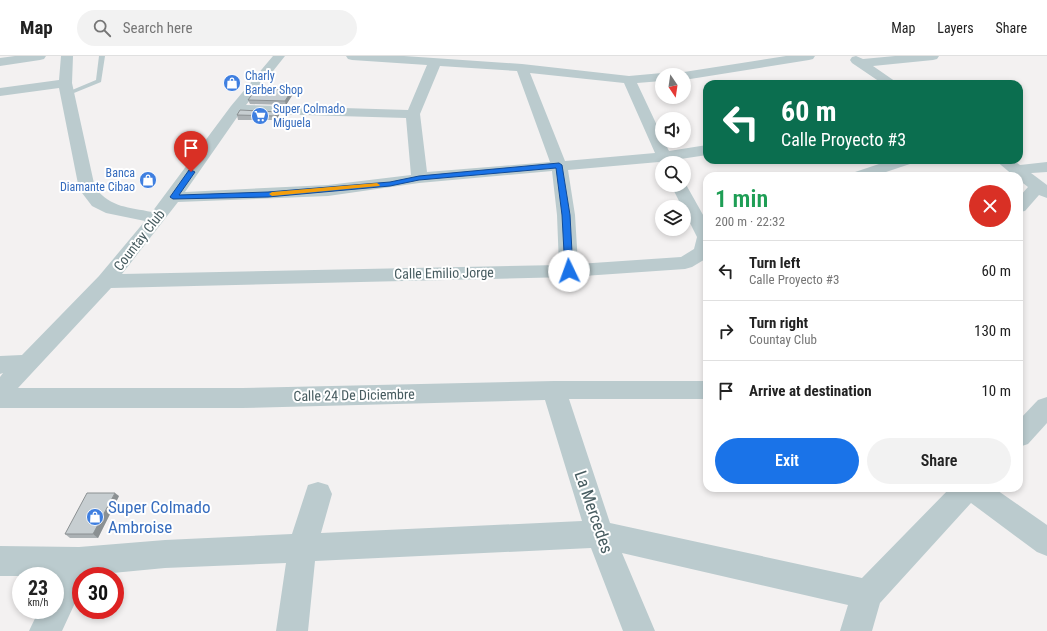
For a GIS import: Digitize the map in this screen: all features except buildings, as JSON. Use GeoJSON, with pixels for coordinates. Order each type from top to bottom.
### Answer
{"type":"FeatureCollection","features":[{"type":"Feature","properties":{"kind":"street"},"geometry":{"type":"LineString","coordinates":[[0,62],[40,56]]}},
{"type":"Feature","properties":{"kind":"street"},"geometry":{"type":"LineString","coordinates":[[67,56],[66,89],[87,189],[98,202],[112,209],[157,218]]}},
{"type":"Feature","properties":{"kind":"street","name":"Countay Club"},"geometry":{"type":"LineString","coordinates":[[0,392],[106,281],[157,218],[236,109],[279,56]]}},
{"type":"Feature","properties":{"kind":"street"},"geometry":{"type":"LineString","coordinates":[[352,56],[522,68],[629,80],[655,78]]}},
{"type":"Feature","properties":{"kind":"street"},"geometry":{"type":"LineString","coordinates":[[691,75],[809,56]]}},
{"type":"Feature","properties":{"kind":"street"},"geometry":{"type":"LineString","coordinates":[[850,56],[886,80]]}},
{"type":"Feature","properties":{"kind":"street"},"geometry":{"type":"LineString","coordinates":[[861,63],[933,56]]}},
{"type":"Feature","properties":{"kind":"street"},"geometry":{"type":"LineString","coordinates":[[419,178],[413,114],[436,62]]}},
{"type":"Feature","properties":{"kind":"street"},"geometry":{"type":"LineString","coordinates":[[522,68],[559,165],[566,215],[569,271]]}},
{"type":"Feature","properties":{"kind":"street"},"geometry":{"type":"LineString","coordinates":[[629,80],[664,156]]}},
{"type":"Feature","properties":{"kind":"street"},"geometry":{"type":"LineString","coordinates":[[0,92],[66,89]]}},
{"type":"Feature","properties":{"kind":"street"},"geometry":{"type":"LineString","coordinates":[[236,109],[413,114]]}},
{"type":"Feature","properties":{"kind":"street"},"geometry":{"type":"LineString","coordinates":[[682,156],[703,151]]}},
{"type":"Feature","properties":{"kind":"street"},"geometry":{"type":"LineString","coordinates":[[173,197],[268,194],[390,184],[419,178],[559,165],[655,161]]}},
{"type":"Feature","properties":{"kind":"street"},"geometry":{"type":"LineString","coordinates":[[870,172],[895,164]]}},
{"type":"Feature","properties":{"kind":"street"},"geometry":{"type":"LineString","coordinates":[[1009,164],[1021,172]]}},
{"type":"Feature","properties":{"kind":"street"},"geometry":{"type":"LineString","coordinates":[[1018,170],[1047,167]]}},
{"type":"Feature","properties":{"kind":"street"},"geometry":{"type":"LineString","coordinates":[[1023,174],[1042,189],[1023,204]]}},
{"type":"Feature","properties":{"kind":"street","name":"Calle Emilio Jorge"},"geometry":{"type":"LineString","coordinates":[[685,192],[699,207],[703,224]]}},
{"type":"Feature","properties":{"kind":"street","name":"Calle Emilio Jorge"},"geometry":{"type":"LineString","coordinates":[[106,281],[364,274],[569,271],[685,262],[703,253]]}},
{"type":"Feature","properties":{"kind":"street"},"geometry":{"type":"LineString","coordinates":[[0,365],[28,363]]}},
{"type":"Feature","properties":{"kind":"street","name":"Calle 24 De Diciembre"},"geometry":{"type":"LineString","coordinates":[[0,398],[242,398],[554,390],[703,390]]}},
{"type":"Feature","properties":{"kind":"street","name":"La Mercedes"},"geometry":{"type":"LineString","coordinates":[[554,390],[600,534],[639,631]]}},
{"type":"Feature","properties":{"kind":"street"},"geometry":{"type":"LineString","coordinates":[[1023,432],[1047,407]]}},
{"type":"Feature","properties":{"kind":"street"},"geometry":{"type":"LineString","coordinates":[[856,631],[867,594],[964,492]]}},
{"type":"Feature","properties":{"kind":"street"},"geometry":{"type":"LineString","coordinates":[[978,492],[1047,542]]}},
{"type":"Feature","properties":{"kind":"street"},"geometry":{"type":"LineString","coordinates":[[292,631],[302,548],[318,494]]}},
{"type":"Feature","properties":{"kind":"street"},"geometry":{"type":"LineString","coordinates":[[0,560],[79,562],[165,554],[600,534],[867,594]]}},
{"type":"Feature","properties":{"kind":"street"},"geometry":{"type":"LineString","coordinates":[[45,631],[79,562]]}},
{"type":"Feature","properties":{"kind":"lane"},"geometry":{"type":"LineString","coordinates":[[66,89],[99,81],[102,56]]}},
{"type":"Feature","properties":{"kind":"slow traffic"},"geometry":{"type":"LineString","coordinates":[[272,194],[377,185]]}},
{"type":"Feature","properties":{"kind":"place","name":"Charly Barber Shop"},"geometry":{"type":"Point","coordinates":[232,83]}},
{"type":"Feature","properties":{"kind":"place","name":"Super Colmado Miguela"},"geometry":{"type":"Point","coordinates":[260,116]}},
{"type":"Feature","properties":{"kind":"place","name":"Banca Diamante Cibao"},"geometry":{"type":"Point","coordinates":[148,180]}},
{"type":"Feature","properties":{"kind":"place","name":"Super Colmado Ambroise"},"geometry":{"type":"Point","coordinates":[95,517]}},
{"type":"Feature","properties":{"kind":"route"},"geometry":{"type":"LineString","coordinates":[[191,172],[173,197],[268,194],[390,184],[419,178],[559,165],[566,215],[569,271]]}}]}
